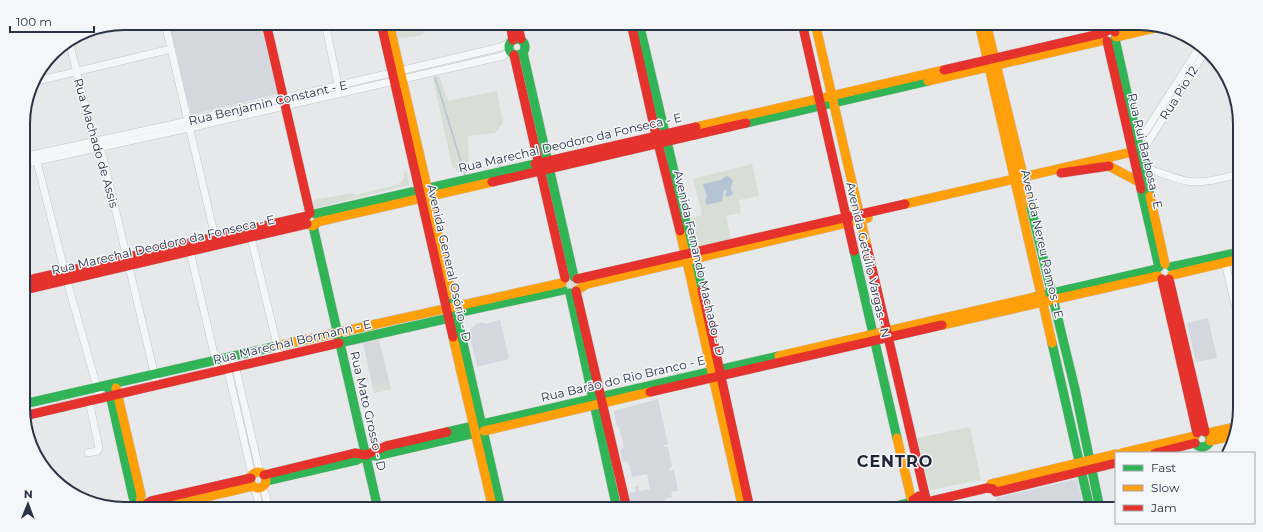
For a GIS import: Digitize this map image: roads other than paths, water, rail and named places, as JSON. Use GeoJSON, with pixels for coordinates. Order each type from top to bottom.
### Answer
{"type":"FeatureCollection","features":[{"type":"Feature","properties":{"kind":"street"},"geometry":{"type":"LineString","coordinates":[[167,30],[216,241]]}},
{"type":"Feature","properties":{"kind":"street","name":"Rua Mato Grosso - D"},"geometry":{"type":"LineString","coordinates":[[268,30],[376,502]]}},
{"type":"Feature","properties":{"kind":"street"},"geometry":{"type":"LineString","coordinates":[[326,30],[339,90]]}},
{"type":"Feature","properties":{"kind":"street","name":"Avenida General Osório - D"},"geometry":{"type":"LineString","coordinates":[[383,30],[397,76],[424,193],[478,428],[492,502]]}},
{"type":"Feature","properties":{"kind":"street","name":"Avenida General Osório - D"},"geometry":{"type":"LineString","coordinates":[[390,30],[397,76]]}},
{"type":"Feature","properties":{"kind":"street"},"geometry":{"type":"LineString","coordinates":[[511,30],[619,495],[623,502]]}},
{"type":"Feature","properties":{"kind":"street"},"geometry":{"type":"LineString","coordinates":[[515,47],[516,30]]}},
{"type":"Feature","properties":{"kind":"street","name":"Avenida Fernando Machado - D"},"geometry":{"type":"LineString","coordinates":[[633,30],[657,139],[690,255]]}},
{"type":"Feature","properties":{"kind":"street","name":"Avenida Fernando Machado - D"},"geometry":{"type":"LineString","coordinates":[[641,30],[667,137],[690,255],[748,502]]}},
{"type":"Feature","properties":{"kind":"street","name":"Avenida Getúlio Vargas - N"},"geometry":{"type":"LineString","coordinates":[[804,30],[911,502]]}},
{"type":"Feature","properties":{"kind":"street","name":"Avenida Getúlio Vargas - N"},"geometry":{"type":"LineString","coordinates":[[817,30],[926,502]]}},
{"type":"Feature","properties":{"kind":"street","name":"Avenida Nereu Ramos - E"},"geometry":{"type":"LineString","coordinates":[[981,30],[992,62]]}},
{"type":"Feature","properties":{"kind":"street","name":"Avenida Nereu Ramos - E"},"geometry":{"type":"LineString","coordinates":[[987,30],[992,62],[1019,180],[1042,299],[1085,466]]}},
{"type":"Feature","properties":{"kind":"street"},"geometry":{"type":"LineString","coordinates":[[1110,33],[1124,30]]}},
{"type":"Feature","properties":{"kind":"street"},"geometry":{"type":"LineString","coordinates":[[1110,33],[1134,30]]}},
{"type":"Feature","properties":{"kind":"street","name":"Rua Marechal Deodoro da Fonseca - E"},"geometry":{"type":"LineString","coordinates":[[30,288],[66,276],[128,261],[992,62],[1110,33]]}},
{"type":"Feature","properties":{"kind":"street","name":"Rua Rui Barbosa - E"},"geometry":{"type":"LineString","coordinates":[[1110,33],[1135,130],[1139,182],[1164,272]]}},
{"type":"Feature","properties":{"kind":"street","name":"Rua Rui Barbosa - E"},"geometry":{"type":"LineString","coordinates":[[1110,33],[1136,154],[1143,167],[1164,272],[1203,441]]}},
{"type":"Feature","properties":{"kind":"street","name":"Rua Machado de Assis"},"geometry":{"type":"LineString","coordinates":[[71,47],[94,141],[102,153],[157,385]]}},
{"type":"Feature","properties":{"kind":"street","name":"Rua Benjamin Constant - E"},"geometry":{"type":"LineString","coordinates":[[30,161],[94,141],[189,125],[397,76],[501,47],[515,47]]}},
{"type":"Feature","properties":{"kind":"street"},"geometry":{"type":"LineString","coordinates":[[42,80],[171,49]]}},
{"type":"Feature","properties":{"kind":"street","name":"Rua Pio 12"},"geometry":{"type":"LineString","coordinates":[[1135,130],[1139,132],[1146,131],[1198,51]]}},
{"type":"Feature","properties":{"kind":"street","name":"Rua Pio 12"},"geometry":{"type":"LineString","coordinates":[[1136,154],[1175,100],[1203,55]]}},
{"type":"Feature","properties":{"kind":"street"},"geometry":{"type":"LineString","coordinates":[[1168,95],[1175,100]]}},
{"type":"Feature","properties":{"kind":"street","name":"Rua Benjamin Constant - E"},"geometry":{"type":"LineString","coordinates":[[30,158],[36,158],[99,148],[160,131]]}},
{"type":"Feature","properties":{"kind":"street","name":"Rua Marechal Bormann - E"},"geometry":{"type":"LineString","coordinates":[[31,414],[396,330],[451,311],[479,304],[571,285],[690,255],[1019,180],[1067,172],[1136,154]]}},
{"type":"Feature","properties":{"kind":"street"},"geometry":{"type":"LineString","coordinates":[[36,158],[66,276],[100,398]]}},
{"type":"Feature","properties":{"kind":"street"},"geometry":{"type":"LineString","coordinates":[[1108,161],[1139,182]]}},
{"type":"Feature","properties":{"kind":"street"},"geometry":{"type":"LineString","coordinates":[[1143,167],[1185,180],[1198,182],[1233,175]]}},
{"type":"Feature","properties":{"kind":"street","name":"Avenida Nereu Ramos - E"},"geometry":{"type":"LineString","coordinates":[[1019,180],[1054,298],[1075,389],[1085,466]]}},
{"type":"Feature","properties":{"kind":"street"},"geometry":{"type":"LineString","coordinates":[[250,233],[280,357]]}},
{"type":"Feature","properties":{"kind":"street"},"geometry":{"type":"LineString","coordinates":[[189,247],[218,371]]}},
{"type":"Feature","properties":{"kind":"street"},"geometry":{"type":"LineString","coordinates":[[1054,298],[1224,259],[1233,255]]}},
{"type":"Feature","properties":{"kind":"street"},"geometry":{"type":"LineString","coordinates":[[1224,259],[1233,259]]}},
{"type":"Feature","properties":{"kind":"street"},"geometry":{"type":"LineString","coordinates":[[1224,259],[1233,297]]}},
{"type":"Feature","properties":{"kind":"street"},"geometry":{"type":"LineString","coordinates":[[1054,298],[1072,288],[1164,272]]}},
{"type":"Feature","properties":{"kind":"street","name":"Rua Marechal Deodoro da Fonseca - E"},"geometry":{"type":"LineString","coordinates":[[30,280],[66,276]]}},
{"type":"Feature","properties":{"kind":"street","name":"Rua Barão do Rio Branco - E"},"geometry":{"type":"LineString","coordinates":[[176,502],[204,493],[311,467],[357,460],[366,455],[376,456],[416,443],[478,428],[1042,299],[1054,298]]}},
{"type":"Feature","properties":{"kind":"street","name":"Rua Marechal Bormann - E"},"geometry":{"type":"LineString","coordinates":[[30,402],[338,332],[394,320],[451,311]]}},
{"type":"Feature","properties":{"kind":"street"},"geometry":{"type":"LineString","coordinates":[[394,320],[396,330]]}},
{"type":"Feature","properties":{"kind":"street"},"geometry":{"type":"LineString","coordinates":[[229,357],[248,420],[258,480],[260,502]]}},
{"type":"Feature","properties":{"kind":"street"},"geometry":{"type":"LineString","coordinates":[[232,368],[240,422],[266,502]]}},
{"type":"Feature","properties":{"kind":"street","name":"Avenida Fernando Machado - D"},"geometry":{"type":"LineString","coordinates":[[717,373],[742,502]]}},
{"type":"Feature","properties":{"kind":"street"},"geometry":{"type":"LineString","coordinates":[[111,384],[126,450],[141,496],[141,502]]}},
{"type":"Feature","properties":{"kind":"street"},"geometry":{"type":"LineString","coordinates":[[34,401],[37,413]]}},
{"type":"Feature","properties":{"kind":"street"},"geometry":{"type":"LineString","coordinates":[[88,453],[97,451],[99,448],[89,401]]}},
{"type":"Feature","properties":{"kind":"street"},"geometry":{"type":"LineString","coordinates":[[240,422],[248,420]]}},
{"type":"Feature","properties":{"kind":"street","name":"Avenida General Osório - D"},"geometry":{"type":"LineString","coordinates":[[478,428],[499,502]]}},
{"type":"Feature","properties":{"kind":"street"},"geometry":{"type":"LineString","coordinates":[[1159,452],[1229,432]]}},
{"type":"Feature","properties":{"kind":"street"},"geometry":{"type":"LineString","coordinates":[[1129,452],[1203,441]]}},
{"type":"Feature","properties":{"kind":"street"},"geometry":{"type":"LineString","coordinates":[[938,502],[987,488],[994,489],[996,492],[1085,466],[1115,454]]}},
{"type":"Feature","properties":{"kind":"street"},"geometry":{"type":"LineString","coordinates":[[1085,466],[1115,463]]}},
{"type":"Feature","properties":{"kind":"street"},"geometry":{"type":"LineString","coordinates":[[1085,466],[1089,502]]}},
{"type":"Feature","properties":{"kind":"street"},"geometry":{"type":"LineString","coordinates":[[1085,466],[1098,502]]}},
{"type":"Feature","properties":{"kind":"street","name":"Rua Barão do Rio Branco - E"},"geometry":{"type":"LineString","coordinates":[[150,502],[204,493]]}},
{"type":"Feature","properties":{"kind":"street"},"geometry":{"type":"LineString","coordinates":[[618,502],[619,495]]}},
{"type":"Feature","properties":{"kind":"street"},"geometry":{"type":"LineString","coordinates":[[914,502],[917,496],[922,496],[925,502]]}},
{"type":"Feature","properties":{"kind":"water"},"geometry":{"type":"Polygon","coordinates":[[[726,176],[730,177],[733,181],[731,189],[733,194],[728,197],[725,195],[727,191],[724,190],[722,201],[707,205],[705,201],[707,197],[703,184],[721,180],[726,176]]]}},
{"type":"Feature","properties":{"kind":"waterway"},"geometry":{"type":"LineString","coordinates":[[435,77],[465,175]]}},
{"type":"Feature","properties":{"kind":"district","name":"CENTRO"},"geometry":{"type":"Point","coordinates":[895,461]}}]}
